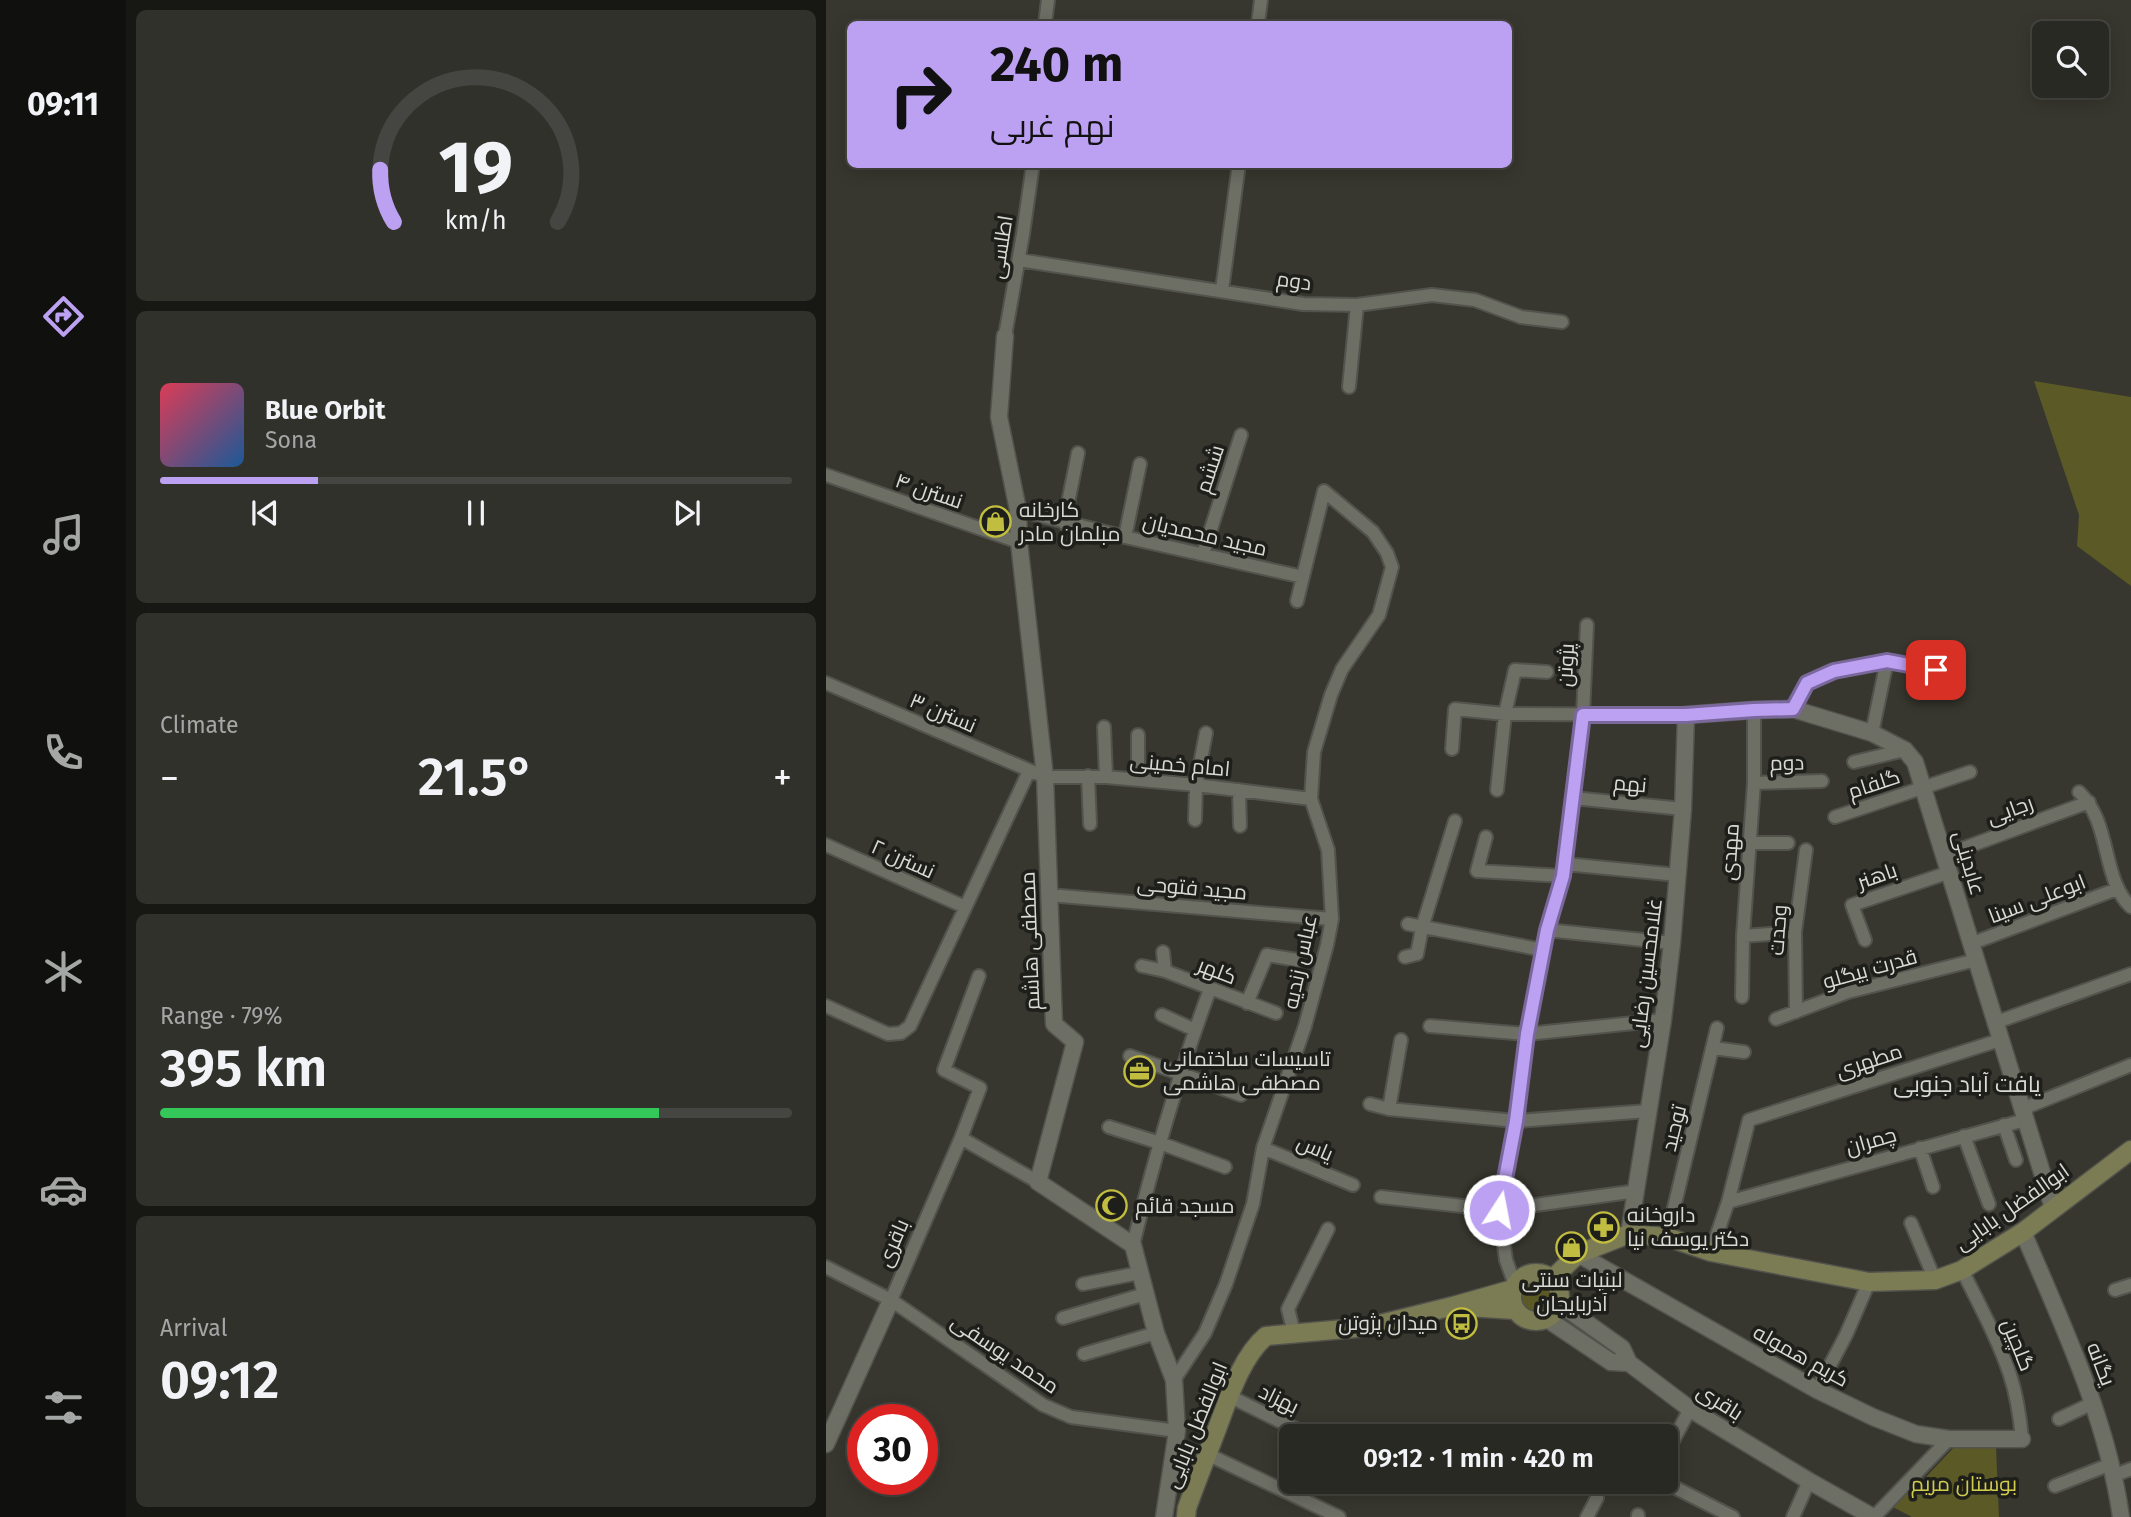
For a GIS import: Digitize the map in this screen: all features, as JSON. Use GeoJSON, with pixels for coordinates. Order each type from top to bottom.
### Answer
{"type":"FeatureCollection","features":[{"type":"Feature","properties":{"kind":"main road","name":"ابوالفضل بابایی"},"geometry":{"type":"LineString","coordinates":[[1552,1279],[1578,1254],[1629,1234],[1667,1237],[1712,1252],[1869,1282],[1935,1280],[1962,1270],[2023,1232],[2131,1150]]}},
{"type":"Feature","properties":{"kind":"main road"},"geometry":{"type":"LineString","coordinates":[[1533,1273],[1552,1279],[1559,1290],[1560,1304],[1547,1320],[1532,1321],[1515,1310],[1512,1302],[1514,1287],[1521,1278],[1533,1273]]}},
{"type":"Feature","properties":{"kind":"main road","name":"ابوالفضل بابایی"},"geometry":{"type":"LineString","coordinates":[[1186,1512],[1229,1395],[1257,1343],[1266,1336],[1367,1327],[1453,1306],[1514,1287]]}},
{"type":"Feature","properties":{"kind":"main road","name":"ابوالفضل بابایی"},"geometry":{"type":"LineString","coordinates":[[1453,1306],[1515,1310]]}},
{"type":"Feature","properties":{"kind":"street"},"geometry":{"type":"LineString","coordinates":[[1045,21],[1048,0]]}},
{"type":"Feature","properties":{"kind":"street"},"geometry":{"type":"LineString","coordinates":[[1258,21],[1261,0]]}},
{"type":"Feature","properties":{"kind":"street","name":"اطلسی"},"geometry":{"type":"LineString","coordinates":[[1005,336],[1032,168]]}},
{"type":"Feature","properties":{"kind":"street"},"geometry":{"type":"LineString","coordinates":[[1222,290],[1238,168]]}},
{"type":"Feature","properties":{"kind":"street","name":"دوم"},"geometry":{"type":"LineString","coordinates":[[1019,260],[1303,304],[1357,305],[1432,295],[1475,300],[1521,317],[1562,322]]}},
{"type":"Feature","properties":{"kind":"street"},"geometry":{"type":"LineString","coordinates":[[1349,387],[1357,305]]}},
{"type":"Feature","properties":{"kind":"street","name":"مصطفی هاشم"},"geometry":{"type":"LineString","coordinates":[[1005,336],[999,417],[1018,510],[1019,542],[1045,777],[1054,1024],[1076,1042],[1038,1182]]}},
{"type":"Feature","properties":{"kind":"street","name":"ششم"},"geometry":{"type":"LineString","coordinates":[[1203,554],[1241,435]]}},
{"type":"Feature","properties":{"kind":"street"},"geometry":{"type":"LineString","coordinates":[[1065,523],[1078,453]]}},
{"type":"Feature","properties":{"kind":"street"},"geometry":{"type":"LineString","coordinates":[[1125,537],[1140,464]]}},
{"type":"Feature","properties":{"kind":"street","name":"نسترن ۴"},"geometry":{"type":"LineString","coordinates":[[826,475],[1019,542]]}},
{"type":"Feature","properties":{"kind":"street","name":"عباس زندیه"},"geometry":{"type":"LineString","coordinates":[[1174,1380],[1205,1333],[1226,1283],[1252,1204],[1263,1147],[1305,1026],[1327,945],[1332,919],[1328,850],[1311,799],[1314,752],[1331,695],[1342,669],[1379,615],[1392,567],[1387,553],[1373,532],[1324,491],[1303,577]]}},
{"type":"Feature","properties":{"kind":"street","name":"مجید محمدیان"},"geometry":{"type":"LineString","coordinates":[[1018,510],[1303,577]]}},
{"type":"Feature","properties":{"kind":"street"},"geometry":{"type":"LineString","coordinates":[[1297,601],[1303,577]]}},
{"type":"Feature","properties":{"kind":"street","name":"پژوتن"},"geometry":{"type":"LineString","coordinates":[[1514,1287],[1506,1260],[1499,1210],[1516,1121],[1527,1034],[1547,930],[1564,870],[1583,715],[1587,625]]}},
{"type":"Feature","properties":{"kind":"street"},"geometry":{"type":"LineString","coordinates":[[1872,733],[1887,661]]}},
{"type":"Feature","properties":{"kind":"street"},"geometry":{"type":"LineString","coordinates":[[1793,709],[1807,683],[1834,671],[1887,661],[1936,670]]}},
{"type":"Feature","properties":{"kind":"street"},"geometry":{"type":"LineString","coordinates":[[1497,790],[1505,714],[1515,670],[1547,672]]}},
{"type":"Feature","properties":{"kind":"street","name":"نسترن ۳"},"geometry":{"type":"LineString","coordinates":[[826,683],[1045,777]]}},
{"type":"Feature","properties":{"kind":"street"},"geometry":{"type":"LineString","coordinates":[[1452,749],[1455,709],[1505,714],[1686,715],[1793,709],[1872,733],[1905,750]]}},
{"type":"Feature","properties":{"kind":"street","name":"مهدی"},"geometry":{"type":"LineString","coordinates":[[1742,997],[1743,936],[1754,783],[1754,710]]}},
{"type":"Feature","properties":{"kind":"street","name":"غلامحسین رضایی"},"geometry":{"type":"LineString","coordinates":[[1629,1234],[1663,1020],[1672,943],[1683,809],[1686,715]]}},
{"type":"Feature","properties":{"kind":"street"},"geometry":{"type":"LineString","coordinates":[[1104,727],[1106,778]]}},
{"type":"Feature","properties":{"kind":"street"},"geometry":{"type":"LineString","coordinates":[[1195,820],[1196,785],[1206,733]]}},
{"type":"Feature","properties":{"kind":"street"},"geometry":{"type":"LineString","coordinates":[[1138,735],[1138,780]]}},
{"type":"Feature","properties":{"kind":"street"},"geometry":{"type":"LineString","coordinates":[[1854,762],[1905,750]]}},
{"type":"Feature","properties":{"kind":"street","name":"عابدینی"},"geometry":{"type":"LineString","coordinates":[[1905,750],[1915,762],[1924,788],[2053,1208]]}},
{"type":"Feature","properties":{"kind":"street"},"geometry":{"type":"LineString","coordinates":[[826,1006],[888,1034],[901,1033],[910,1026],[1029,771]]}},
{"type":"Feature","properties":{"kind":"street","name":"گلفام"},"geometry":{"type":"LineString","coordinates":[[1835,817],[1970,772]]}},
{"type":"Feature","properties":{"kind":"street"},"geometry":{"type":"LineString","coordinates":[[1088,776],[1090,824]]}},
{"type":"Feature","properties":{"kind":"street","name":"امام خمینی"},"geometry":{"type":"LineString","coordinates":[[1045,777],[1088,776],[1138,780],[1311,799]]}},
{"type":"Feature","properties":{"kind":"street","name":"دوم"},"geometry":{"type":"LineString","coordinates":[[1754,783],[1822,781]]}},
{"type":"Feature","properties":{"kind":"street"},"geometry":{"type":"LineString","coordinates":[[1239,790],[1240,826]]}},
{"type":"Feature","properties":{"kind":"street"},"geometry":{"type":"LineString","coordinates":[[2079,792],[2089,802],[2107,847],[2116,889],[2131,907]]}},
{"type":"Feature","properties":{"kind":"street","name":"نهم"},"geometry":{"type":"LineString","coordinates":[[1573,798],[1683,809]]}},
{"type":"Feature","properties":{"kind":"street","name":"رجایی"},"geometry":{"type":"LineString","coordinates":[[1945,855],[2089,802]]}},
{"type":"Feature","properties":{"kind":"street"},"geometry":{"type":"LineString","coordinates":[[1405,957],[1417,954],[1422,928],[1455,821]]}},
{"type":"Feature","properties":{"kind":"street"},"geometry":{"type":"LineString","coordinates":[[1486,837],[1477,871],[1564,870],[1678,875]]}},
{"type":"Feature","properties":{"kind":"street"},"geometry":{"type":"LineString","coordinates":[[1751,843],[1788,843]]}},
{"type":"Feature","properties":{"kind":"street","name":"نسترن ۲"},"geometry":{"type":"LineString","coordinates":[[826,845],[965,907]]}},
{"type":"Feature","properties":{"kind":"street","name":"وحدت"},"geometry":{"type":"LineString","coordinates":[[1796,1012],[1795,932],[1806,850]]}},
{"type":"Feature","properties":{"kind":"street","name":"باهنر"},"geometry":{"type":"LineString","coordinates":[[1865,940],[1852,905],[1950,872]]}},
{"type":"Feature","properties":{"kind":"street","name":"ابوعلی سینا"},"geometry":{"type":"LineString","coordinates":[[1970,944],[2116,889]]}},
{"type":"Feature","properties":{"kind":"street","name":"مجید فتوحی"},"geometry":{"type":"LineString","coordinates":[[1049,895],[1332,919]]}},
{"type":"Feature","properties":{"kind":"street"},"geometry":{"type":"LineString","coordinates":[[1408,924],[1544,950]]}},
{"type":"Feature","properties":{"kind":"street"},"geometry":{"type":"LineString","coordinates":[[1547,930],[1672,943]]}},
{"type":"Feature","properties":{"kind":"street"},"geometry":{"type":"LineString","coordinates":[[1743,936],[1795,932]]}},
{"type":"Feature","properties":{"kind":"street"},"geometry":{"type":"LineString","coordinates":[[1163,952],[1165,971]]}},
{"type":"Feature","properties":{"kind":"street"},"geometry":{"type":"LineString","coordinates":[[1247,1003],[1267,955],[1297,960]]}},
{"type":"Feature","properties":{"kind":"street","name":"قدرت بیگلو"},"geometry":{"type":"LineString","coordinates":[[1776,1019],[1848,992],[1976,960]]}},
{"type":"Feature","properties":{"kind":"street","name":"کلهر"},"geometry":{"type":"LineString","coordinates":[[1142,967],[1165,971],[1276,1013]]}},
{"type":"Feature","properties":{"kind":"street"},"geometry":{"type":"LineString","coordinates":[[1994,1023],[2131,974]]}},
{"type":"Feature","properties":{"kind":"street","name":"باقری"},"geometry":{"type":"LineString","coordinates":[[826,1444],[891,1300],[981,1088],[944,1070],[979,976]]}},
{"type":"Feature","properties":{"kind":"street"},"geometry":{"type":"LineString","coordinates":[[1186,1512],[1165,1511],[1177,1431],[1174,1380],[1156,1333],[1133,1245],[1153,1163],[1210,989]]}},
{"type":"Feature","properties":{"kind":"street"},"geometry":{"type":"LineString","coordinates":[[1162,1015],[1195,1030]]}},
{"type":"Feature","properties":{"kind":"street"},"geometry":{"type":"LineString","coordinates":[[1430,1026],[1527,1034],[1663,1020]]}},
{"type":"Feature","properties":{"kind":"street","name":"توحید"},"geometry":{"type":"LineString","coordinates":[[1667,1237],[1717,1028]]}},
{"type":"Feature","properties":{"kind":"street"},"geometry":{"type":"LineString","coordinates":[[1389,1109],[1401,1040]]}},
{"type":"Feature","properties":{"kind":"street","name":"مطهری"},"geometry":{"type":"LineString","coordinates":[[1728,1202],[1749,1120],[2000,1040]]}},
{"type":"Feature","properties":{"kind":"street"},"geometry":{"type":"LineString","coordinates":[[1713,1048],[1744,1052]]}},
{"type":"Feature","properties":{"kind":"street"},"geometry":{"type":"LineString","coordinates":[[1130,1056],[1241,1095]]}},
{"type":"Feature","properties":{"kind":"street","name":"چمران"},"geometry":{"type":"LineString","coordinates":[[1728,1202],[2004,1125],[2131,1065]]}},
{"type":"Feature","properties":{"kind":"street"},"geometry":{"type":"LineString","coordinates":[[1370,1104],[1389,1109],[1516,1121],[1648,1111]]}},
{"type":"Feature","properties":{"kind":"street"},"geometry":{"type":"LineString","coordinates":[[2004,1125],[2016,1160]]}},
{"type":"Feature","properties":{"kind":"street"},"geometry":{"type":"LineString","coordinates":[[1109,1126],[1225,1167]]}},
{"type":"Feature","properties":{"kind":"street"},"geometry":{"type":"LineString","coordinates":[[1964,1136],[1989,1204]]}},
{"type":"Feature","properties":{"kind":"street"},"geometry":{"type":"LineString","coordinates":[[961,1138],[1038,1182],[1133,1245]]}},
{"type":"Feature","properties":{"kind":"street","name":"یاس"},"geometry":{"type":"LineString","coordinates":[[1263,1147],[1353,1185]]}},
{"type":"Feature","properties":{"kind":"street"},"geometry":{"type":"LineString","coordinates":[[1920,1148],[1933,1187]]}},
{"type":"Feature","properties":{"kind":"street"},"geometry":{"type":"LineString","coordinates":[[1381,1197],[1499,1210],[1637,1191]]}},
{"type":"Feature","properties":{"kind":"street"},"geometry":{"type":"LineString","coordinates":[[1712,1252],[1728,1202]]}},
{"type":"Feature","properties":{"kind":"street"},"geometry":{"type":"LineString","coordinates":[[1911,1223],[1935,1280]]}},
{"type":"Feature","properties":{"kind":"street"},"geometry":{"type":"LineString","coordinates":[[1294,1333],[1288,1309],[1328,1229]]}},
{"type":"Feature","properties":{"kind":"street","name":"یگانه"},"geometry":{"type":"LineString","coordinates":[[2023,1232],[2074,1351],[2093,1403],[2124,1515]]}},
{"type":"Feature","properties":{"kind":"street","name":"کریم هموله"},"geometry":{"type":"LineString","coordinates":[[1578,1254],[1817,1390],[1873,1417],[1916,1434],[1950,1438],[2022,1439]]}},
{"type":"Feature","properties":{"kind":"street","name":"محمد یوسفی"},"geometry":{"type":"LineString","coordinates":[[826,1267],[891,1300],[1057,1412],[1071,1417],[1177,1431]]}},
{"type":"Feature","properties":{"kind":"street","name":"گلچین"},"geometry":{"type":"LineString","coordinates":[[1962,1270],[1989,1323],[2010,1374],[2019,1409],[2022,1439]]}},
{"type":"Feature","properties":{"kind":"street"},"geometry":{"type":"LineString","coordinates":[[1083,1283],[1139,1273]]}},
{"type":"Feature","properties":{"kind":"street"},"geometry":{"type":"LineString","coordinates":[[1817,1390],[1846,1335],[1869,1282]]}},
{"type":"Feature","properties":{"kind":"street"},"geometry":{"type":"LineString","coordinates":[[2115,1290],[2131,1286]]}},
{"type":"Feature","properties":{"kind":"street"},"geometry":{"type":"LineString","coordinates":[[1063,1318],[1145,1294]]}},
{"type":"Feature","properties":{"kind":"street","name":"باقری"},"geometry":{"type":"LineString","coordinates":[[1560,1304],[1622,1348],[1629,1363],[1690,1409],[1874,1517]]}},
{"type":"Feature","properties":{"kind":"street"},"geometry":{"type":"LineString","coordinates":[[1547,1320],[1611,1362],[1629,1363]]}},
{"type":"Feature","properties":{"kind":"street"},"geometry":{"type":"LineString","coordinates":[[1084,1354],[1156,1333]]}},
{"type":"Feature","properties":{"kind":"street","name":"بهزاد"},"geometry":{"type":"LineString","coordinates":[[1229,1395],[1286,1424]]}},
{"type":"Feature","properties":{"kind":"street"},"geometry":{"type":"LineString","coordinates":[[2059,1419],[2093,1403]]}},
{"type":"Feature","properties":{"kind":"street"},"geometry":{"type":"LineString","coordinates":[[1678,1432],[1690,1409]]}},
{"type":"Feature","properties":{"kind":"street"},"geometry":{"type":"LineString","coordinates":[[1874,1517],[1950,1438]]}},
{"type":"Feature","properties":{"kind":"street"},"geometry":{"type":"LineString","coordinates":[[1207,1454],[1339,1517]]}},
{"type":"Feature","properties":{"kind":"street"},"geometry":{"type":"LineString","coordinates":[[2055,1486],[2112,1470],[2131,1469]]}},
{"type":"Feature","properties":{"kind":"street"},"geometry":{"type":"LineString","coordinates":[[1793,1517],[1809,1481]]}},
{"type":"Feature","properties":{"kind":"street"},"geometry":{"type":"LineString","coordinates":[[1678,1489],[1733,1517]]}},
{"type":"Feature","properties":{"kind":"street"},"geometry":{"type":"LineString","coordinates":[[1587,1517],[1597,1498]]}},
{"type":"Feature","properties":{"kind":"green space"},"geometry":{"type":"Polygon","coordinates":[[[2034,381],[2131,397],[2131,586],[2077,546],[2079,515],[2034,381]]]}},
{"type":"Feature","properties":{"kind":"green space"},"geometry":{"type":"Polygon","coordinates":[[[1535,1279],[1548,1285],[1554,1298],[1548,1311],[1535,1317],[1522,1311],[1516,1298],[1522,1285],[1535,1279]]]}},
{"type":"Feature","properties":{"kind":"green space","name":"بوستان مریم"},"geometry":{"type":"Polygon","coordinates":[[[1958,1443],[1996,1447],[1999,1517],[1912,1517],[1891,1506],[1908,1486],[1926,1477],[1958,1443]]]}},
{"type":"Feature","properties":{"kind":"place","name":"کارخانه مبلمان مادر"},"geometry":{"type":"Point","coordinates":[996,522]}},
{"type":"Feature","properties":{"kind":"place","name":"تاسیسات ساختمانی مصطفی هاشمی"},"geometry":{"type":"Point","coordinates":[1140,1071]}},
{"type":"Feature","properties":{"kind":"place","name":"مسجد قائم"},"geometry":{"type":"Point","coordinates":[1112,1206]}},
{"type":"Feature","properties":{"kind":"place","name":"داروخانه دکتر یوسف نیا"},"geometry":{"type":"Point","coordinates":[1604,1227]}},
{"type":"Feature","properties":{"kind":"place","name":"لبنیات سنتی آذربایجان"},"geometry":{"type":"Point","coordinates":[1572,1248]}},
{"type":"Feature","properties":{"kind":"place","name":"میدان پژوتن"},"geometry":{"type":"Point","coordinates":[1461,1323]}},
{"type":"Feature","properties":{"kind":"district","name":"یافت آباد جنوبی"},"geometry":{"type":"Point","coordinates":[1967,1084]}},
{"type":"Feature","properties":{"kind":"route"},"geometry":{"type":"LineString","coordinates":[[1499,1210],[1516,1121],[1527,1034],[1547,930],[1563,876],[1583,715],[1686,715],[1793,709],[1807,683],[1834,671],[1887,661],[1936,670]]}}]}
